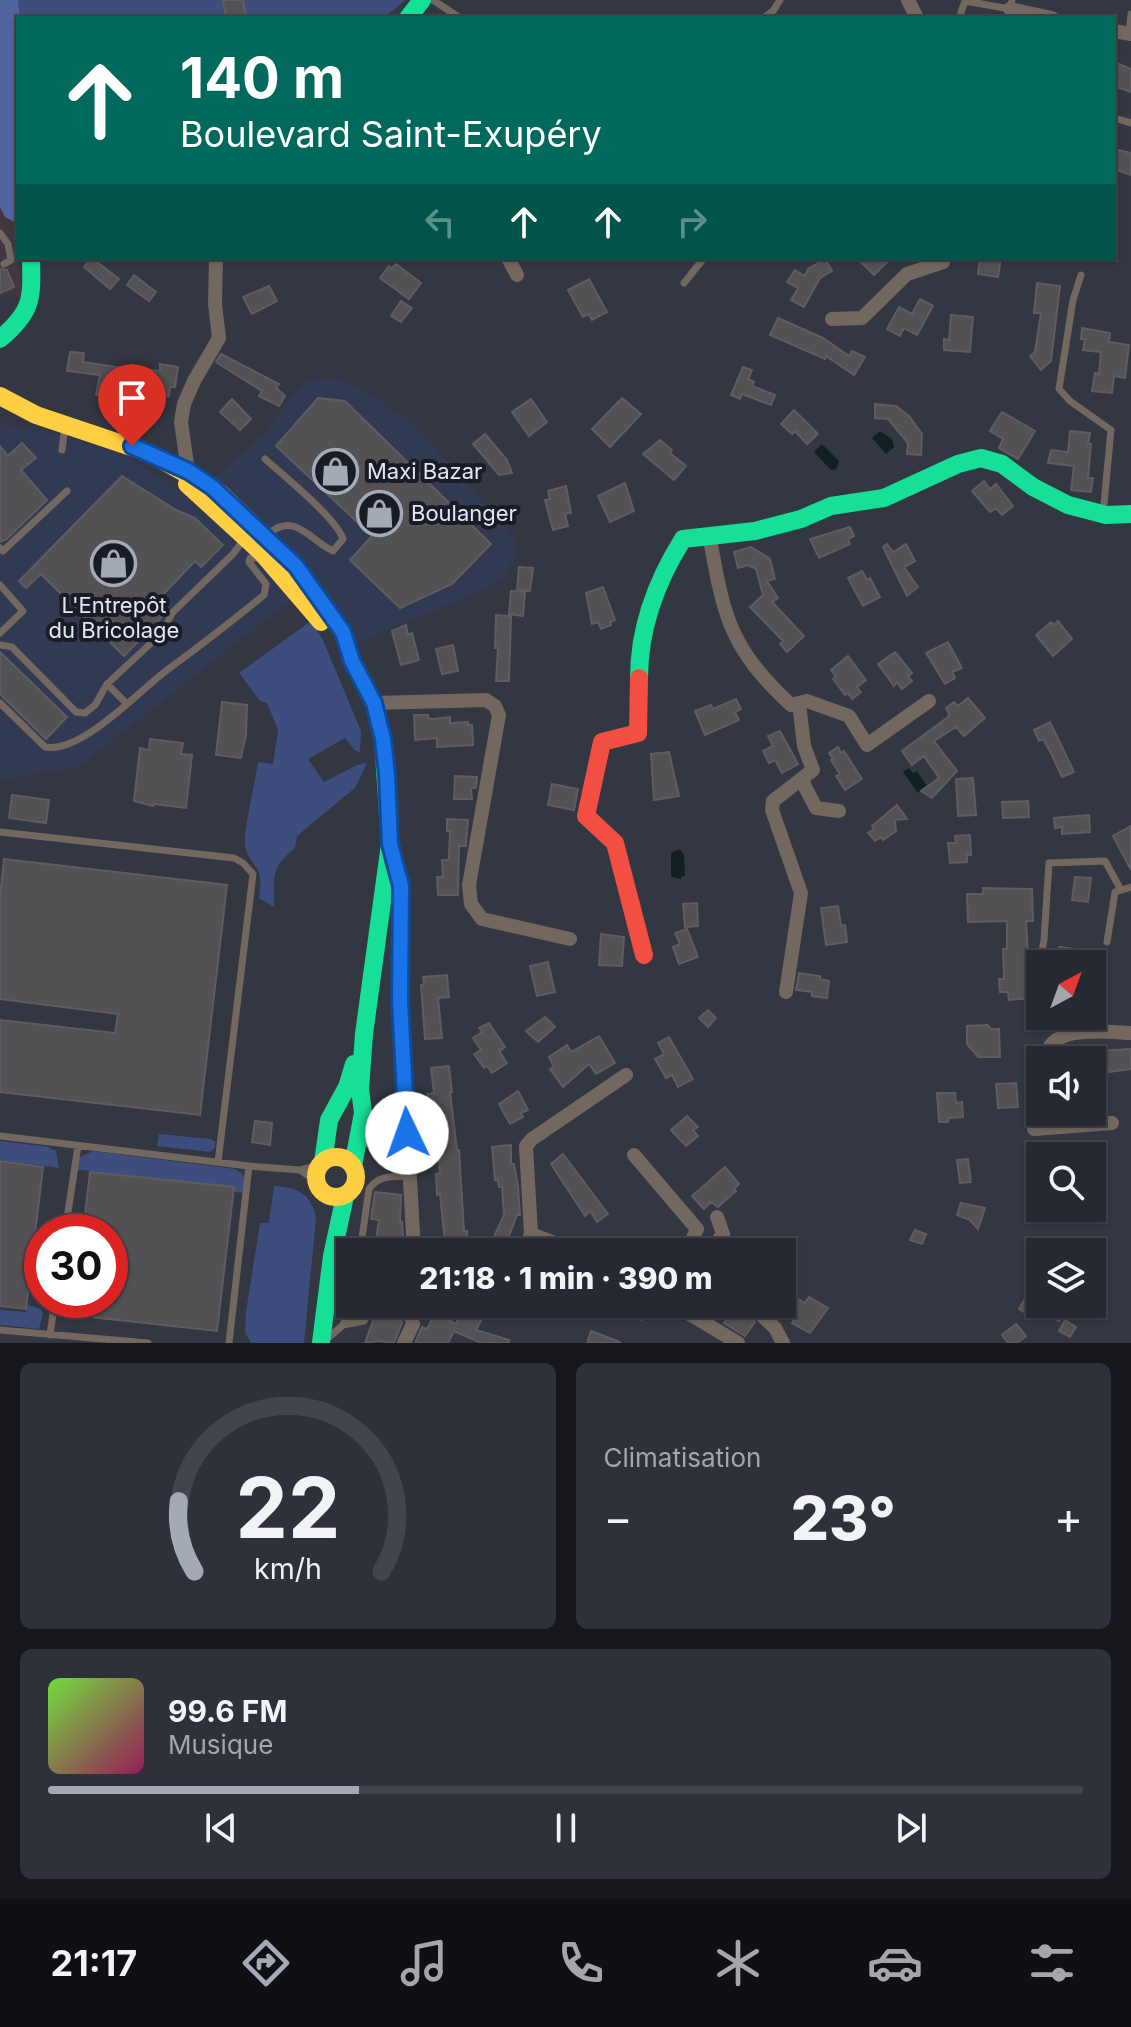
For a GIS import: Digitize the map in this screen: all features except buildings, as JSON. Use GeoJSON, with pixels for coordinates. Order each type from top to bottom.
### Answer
{"type":"FeatureCollection","features":[{"type":"Feature","properties":{"kind":"main road"},"geometry":{"type":"LineString","coordinates":[[0,339],[9,325],[30,307],[31,260]]}},
{"type":"Feature","properties":{"kind":"main road"},"geometry":{"type":"LineString","coordinates":[[0,396],[36,415]]}},
{"type":"Feature","properties":{"kind":"main road"},"geometry":{"type":"LineString","coordinates":[[0,408],[36,415],[132,446],[188,471],[220,493],[311,584],[343,632],[352,661],[374,703],[387,774],[390,844],[364,1034],[360,1089],[363,1113],[353,1166],[356,1178],[345,1196],[332,1256],[321,1343]]}},
{"type":"Feature","properties":{"kind":"main road"},"geometry":{"type":"LineString","coordinates":[[132,446],[182,480],[238,536],[267,558],[305,601],[334,643],[352,661]]}},
{"type":"Feature","properties":{"kind":"main road"},"geometry":{"type":"LineString","coordinates":[[644,955],[615,843],[586,816],[602,742],[638,733],[639,660],[646,621],[670,559],[683,539],[710,539],[767,529],[830,507],[891,497],[967,460],[986,458],[1002,462],[1036,489],[1103,516],[1131,514]]}},
{"type":"Feature","properties":{"kind":"main road"},"geometry":{"type":"LineString","coordinates":[[238,536],[266,536]]}},
{"type":"Feature","properties":{"kind":"main road"},"geometry":{"type":"LineString","coordinates":[[332,1256],[321,1175],[329,1120],[347,1087],[364,1034]]}},
{"type":"Feature","properties":{"kind":"main road"},"geometry":{"type":"LineString","coordinates":[[339,1104],[353,1105],[363,1113]]}},
{"type":"Feature","properties":{"kind":"main road"},"geometry":{"type":"LineString","coordinates":[[321,1175],[336,1157],[353,1166]]}},
{"type":"Feature","properties":{"kind":"main road"},"geometry":{"type":"LineString","coordinates":[[321,1175],[335,1198],[345,1196]]}},
{"type":"Feature","properties":{"kind":"street"},"geometry":{"type":"LineString","coordinates":[[1011,5],[1046,16]]}},
{"type":"Feature","properties":{"kind":"street"},"geometry":{"type":"LineString","coordinates":[[188,471],[181,422],[184,404],[194,381],[219,338],[215,304],[216,260]]}},
{"type":"Feature","properties":{"kind":"street"},"geometry":{"type":"LineString","coordinates":[[509,260],[517,275]]}},
{"type":"Feature","properties":{"kind":"street"},"geometry":{"type":"LineString","coordinates":[[832,319],[862,318],[907,274],[943,260]]}},
{"type":"Feature","properties":{"kind":"street"},"geometry":{"type":"LineString","coordinates":[[710,539],[717,582],[730,629],[763,679],[791,705],[807,701],[849,716],[867,745],[929,701]]}},
{"type":"Feature","properties":{"kind":"street"},"geometry":{"type":"LineString","coordinates":[[374,703],[486,700],[495,706],[499,715],[469,885],[471,904],[482,919],[570,939]]}},
{"type":"Feature","properties":{"kind":"street"},"geometry":{"type":"LineString","coordinates":[[786,992],[801,893],[772,810],[773,801],[813,770],[804,746],[799,703]]}},
{"type":"Feature","properties":{"kind":"street"},"geometry":{"type":"LineString","coordinates":[[801,779],[816,808],[839,811]]}},
{"type":"Feature","properties":{"kind":"street"},"geometry":{"type":"LineString","coordinates":[[390,844],[401,886],[400,1001],[414,1238]]}},
{"type":"Feature","properties":{"kind":"street"},"geometry":{"type":"LineString","coordinates":[[1052,1046],[1079,1032],[1131,1033]]}},
{"type":"Feature","properties":{"kind":"street"},"geometry":{"type":"LineString","coordinates":[[529,1238],[526,1146],[626,1075]]}},
{"type":"Feature","properties":{"kind":"street"},"geometry":{"type":"LineString","coordinates":[[363,1113],[384,1130],[407,1133]]}},
{"type":"Feature","properties":{"kind":"street"},"geometry":{"type":"LineString","coordinates":[[1106,1123],[1112,1123]]}},
{"type":"Feature","properties":{"kind":"street"},"geometry":{"type":"LineString","coordinates":[[1034,1129],[1041,1126]]}},
{"type":"Feature","properties":{"kind":"street"},"geometry":{"type":"LineString","coordinates":[[358,1144],[384,1130]]}},
{"type":"Feature","properties":{"kind":"street"},"geometry":{"type":"LineString","coordinates":[[634,1155],[697,1229],[693,1238]]}},
{"type":"Feature","properties":{"kind":"street"},"geometry":{"type":"LineString","coordinates":[[717,1217],[723,1234],[720,1238]]}},
{"type":"Feature","properties":{"kind":"street"},"geometry":{"type":"LineString","coordinates":[[531,1234],[542,1238]]}},
{"type":"Feature","properties":{"kind":"street"},"geometry":{"type":"LineString","coordinates":[[404,1343],[413,1324],[411,1318]]}},
{"type":"Feature","properties":{"kind":"street"},"geometry":{"type":"LineString","coordinates":[[696,1318],[738,1343]]}},
{"type":"Feature","properties":{"kind":"street"},"geometry":{"type":"LineString","coordinates":[[765,1318],[775,1328],[783,1343]]}},
{"type":"Feature","properties":{"kind":"lane"},"geometry":{"type":"LineString","coordinates":[[433,0],[457,16]]}},
{"type":"Feature","properties":{"kind":"lane"},"geometry":{"type":"LineString","coordinates":[[766,16],[780,0]]}},
{"type":"Feature","properties":{"kind":"lane"},"geometry":{"type":"LineString","coordinates":[[960,16],[965,1],[1011,5]]}},
{"type":"Feature","properties":{"kind":"lane"},"geometry":{"type":"LineString","coordinates":[[1125,33],[1131,14]]}},
{"type":"Feature","properties":{"kind":"lane"},"geometry":{"type":"LineString","coordinates":[[0,233],[8,244],[11,260],[4,264]]}},
{"type":"Feature","properties":{"kind":"lane"},"geometry":{"type":"LineString","coordinates":[[684,283],[702,260]]}},
{"type":"Feature","properties":{"kind":"lane"},"geometry":{"type":"LineString","coordinates":[[1081,275],[1073,300],[1059,389],[1070,401],[1111,430],[1103,516]]}},
{"type":"Feature","properties":{"kind":"lane"},"geometry":{"type":"LineString","coordinates":[[62,450],[66,424]]}},
{"type":"Feature","properties":{"kind":"lane"},"geometry":{"type":"LineString","coordinates":[[265,459],[325,515],[343,539],[333,551],[305,531],[290,525],[274,529],[266,536]]}},
{"type":"Feature","properties":{"kind":"lane"},"geometry":{"type":"LineString","coordinates":[[0,548],[3,551],[67,491]]}},
{"type":"Feature","properties":{"kind":"lane"},"geometry":{"type":"LineString","coordinates":[[0,645],[12,647],[80,714],[90,710],[107,684],[163,632],[172,613],[233,554],[238,536]]}},
{"type":"Feature","properties":{"kind":"lane"},"geometry":{"type":"LineString","coordinates":[[0,703],[42,746],[52,749],[83,736],[264,595],[266,584],[249,562],[253,557],[267,558]]}},
{"type":"Feature","properties":{"kind":"lane"},"geometry":{"type":"LineString","coordinates":[[0,585],[23,611],[0,633]]}},
{"type":"Feature","properties":{"kind":"lane"},"geometry":{"type":"LineString","coordinates":[[107,684],[126,703]]}},
{"type":"Feature","properties":{"kind":"lane"},"geometry":{"type":"LineString","coordinates":[[0,832],[234,858],[253,874],[218,1162]]}},
{"type":"Feature","properties":{"kind":"lane"},"geometry":{"type":"LineString","coordinates":[[1042,950],[1049,863],[1105,861],[1121,890]]}},
{"type":"Feature","properties":{"kind":"lane"},"geometry":{"type":"LineString","coordinates":[[1107,942],[1115,892],[1131,887]]}},
{"type":"Feature","properties":{"kind":"lane"},"geometry":{"type":"LineString","coordinates":[[0,1136],[300,1170],[321,1175]]}},
{"type":"Feature","properties":{"kind":"lane"},"geometry":{"type":"LineString","coordinates":[[68,1214],[78,1146]]}},
{"type":"Feature","properties":{"kind":"lane"},"geometry":{"type":"LineString","coordinates":[[229,1343],[249,1166]]}},
{"type":"Feature","properties":{"kind":"lane"},"geometry":{"type":"LineString","coordinates":[[300,1170],[321,1175]]}},
{"type":"Feature","properties":{"kind":"lane"},"geometry":{"type":"LineString","coordinates":[[362,1238],[369,1189],[374,1182],[380,1178],[410,1176]]}},
{"type":"Feature","properties":{"kind":"lane"},"geometry":{"type":"LineString","coordinates":[[50,1335],[52,1318]]}},
{"type":"Feature","properties":{"kind":"lane"},"geometry":{"type":"LineString","coordinates":[[343,1325],[346,1318]]}},
{"type":"Feature","properties":{"kind":"lane"},"geometry":{"type":"LineString","coordinates":[[321,1343],[343,1325],[366,1318]]}},
{"type":"Feature","properties":{"kind":"lane"},"geometry":{"type":"LineString","coordinates":[[0,1330],[148,1343]]}},
{"type":"Feature","properties":{"kind":"lane"},"geometry":{"type":"LineString","coordinates":[[32,1343],[33,1333]]}},
{"type":"Feature","properties":{"kind":"shaded area"},"geometry":{"type":"Polygon","coordinates":[[[0,0],[18,0],[16,223],[5,217],[0,207],[0,0]]]}},
{"type":"Feature","properties":{"kind":"shaded area"},"geometry":{"type":"Polygon","coordinates":[[[18,0],[406,0],[386,16],[20,16],[18,0]]]}},
{"type":"Feature","properties":{"kind":"shaded area"},"geometry":{"type":"Polygon","coordinates":[[[0,187],[16,225],[16,260],[19,260],[22,297],[0,296],[0,187]]]}},
{"type":"Feature","properties":{"kind":"shaded area"},"geometry":{"type":"Polygon","coordinates":[[[331,378],[375,397],[415,425],[503,524],[516,541],[515,555],[503,578],[490,587],[349,647],[294,598],[79,767],[0,780],[0,424],[39,430],[120,451],[185,495],[205,475],[215,477],[265,433],[292,395],[304,384],[313,379],[331,378]]]}},
{"type":"Feature","properties":{"kind":"shaded area"},"geometry":{"type":"Polygon","coordinates":[[[880,431],[892,439],[894,447],[886,454],[872,438],[880,431]]]}},
{"type":"Feature","properties":{"kind":"shaded area"},"geometry":{"type":"Polygon","coordinates":[[[822,444],[839,461],[836,469],[831,470],[814,452],[822,444]]]}},
{"type":"Feature","properties":{"kind":"shaded area"},"geometry":{"type":"Polygon","coordinates":[[[311,621],[323,640],[361,731],[360,752],[355,751],[345,738],[308,759],[324,782],[367,763],[355,788],[297,836],[295,848],[281,862],[275,874],[274,907],[259,898],[260,877],[247,853],[245,839],[258,762],[273,764],[278,730],[267,703],[260,701],[239,673],[311,621]]]}},
{"type":"Feature","properties":{"kind":"shaded area"},"geometry":{"type":"Polygon","coordinates":[[[909,768],[913,773],[917,771],[927,786],[918,793],[903,772],[909,768]]]}},
{"type":"Feature","properties":{"kind":"shaded area"},"geometry":{"type":"Polygon","coordinates":[[[680,849],[684,855],[685,876],[681,879],[671,877],[671,853],[680,849]]]}},
{"type":"Feature","properties":{"kind":"shaded area"},"geometry":{"type":"Polygon","coordinates":[[[159,1134],[211,1139],[215,1142],[215,1148],[210,1152],[157,1146],[159,1134]]]}},
{"type":"Feature","properties":{"kind":"shaded area"},"geometry":{"type":"Polygon","coordinates":[[[0,1141],[49,1147],[56,1151],[59,1168],[0,1160],[0,1141]]]}},
{"type":"Feature","properties":{"kind":"shaded area"},"geometry":{"type":"Polygon","coordinates":[[[93,1151],[235,1169],[244,1178],[244,1193],[233,1192],[233,1187],[72,1169],[74,1160],[93,1151]]]}},
{"type":"Feature","properties":{"kind":"shaded area"},"geometry":{"type":"Polygon","coordinates":[[[274,1186],[302,1193],[311,1203],[316,1218],[304,1343],[251,1343],[245,1333],[260,1223],[269,1223],[274,1186]]]}},
{"type":"Feature","properties":{"kind":"shaded area"},"geometry":{"type":"Polygon","coordinates":[[[0,1310],[24,1312],[24,1318],[42,1318],[39,1329],[0,1325],[0,1310]]]}},
{"type":"Feature","properties":{"kind":"traffic: fast"},"geometry":{"type":"LineString","coordinates":[[410,16],[422,0]]}},
{"type":"Feature","properties":{"kind":"traffic: fast"},"geometry":{"type":"LineString","coordinates":[[0,339],[25,312],[30,294],[31,260]]}},
{"type":"Feature","properties":{"kind":"traffic: fast"},"geometry":{"type":"LineString","coordinates":[[639,678],[642,641],[651,606],[683,539],[755,531],[801,519],[831,506],[884,498],[958,464],[981,458],[1002,464],[1033,487],[1068,505],[1106,515],[1131,514]]}},
{"type":"Feature","properties":{"kind":"traffic: fast"},"geometry":{"type":"LineString","coordinates":[[353,1166],[363,1113],[360,1089],[364,1034],[390,844],[383,739],[374,703],[365,685]]}},
{"type":"Feature","properties":{"kind":"traffic: fast"},"geometry":{"type":"LineString","coordinates":[[323,1162],[329,1120],[347,1087],[354,1064]]}},
{"type":"Feature","properties":{"kind":"traffic: fast"},"geometry":{"type":"LineString","coordinates":[[321,1343],[332,1256],[345,1196]]}},
{"type":"Feature","properties":{"kind":"traffic: slow"},"geometry":{"type":"LineString","coordinates":[[0,396],[36,415],[149,453],[220,493],[296,566],[343,632],[352,661],[365,685]]}},
{"type":"Feature","properties":{"kind":"traffic: slow"},"geometry":{"type":"LineString","coordinates":[[187,484],[261,552],[321,622]]}},
{"type":"Feature","properties":{"kind":"traffic: slow"},"geometry":{"type":"LineString","coordinates":[[336,1157],[350,1163],[356,1177],[350,1191],[336,1197],[322,1191],[316,1177],[322,1163],[336,1157]]}},
{"type":"Feature","properties":{"kind":"traffic: jam"},"geometry":{"type":"LineString","coordinates":[[639,678],[638,733],[602,742],[586,816],[615,843],[644,955]]}},
{"type":"Feature","properties":{"kind":"place","name":"Maxi Bazar"},"geometry":{"type":"Point","coordinates":[336,471]}},
{"type":"Feature","properties":{"kind":"place","name":"Boulanger"},"geometry":{"type":"Point","coordinates":[380,513]}},
{"type":"Feature","properties":{"kind":"place","name":"L'Entrepôt du Bricolage"},"geometry":{"type":"Point","coordinates":[114,564]}},
{"type":"Feature","properties":{"kind":"route"},"geometry":{"type":"LineString","coordinates":[[132,446],[188,471],[212,487],[296,566],[343,632],[352,661],[374,703],[387,774],[390,844],[401,886],[400,1001],[407,1133]]}}]}
